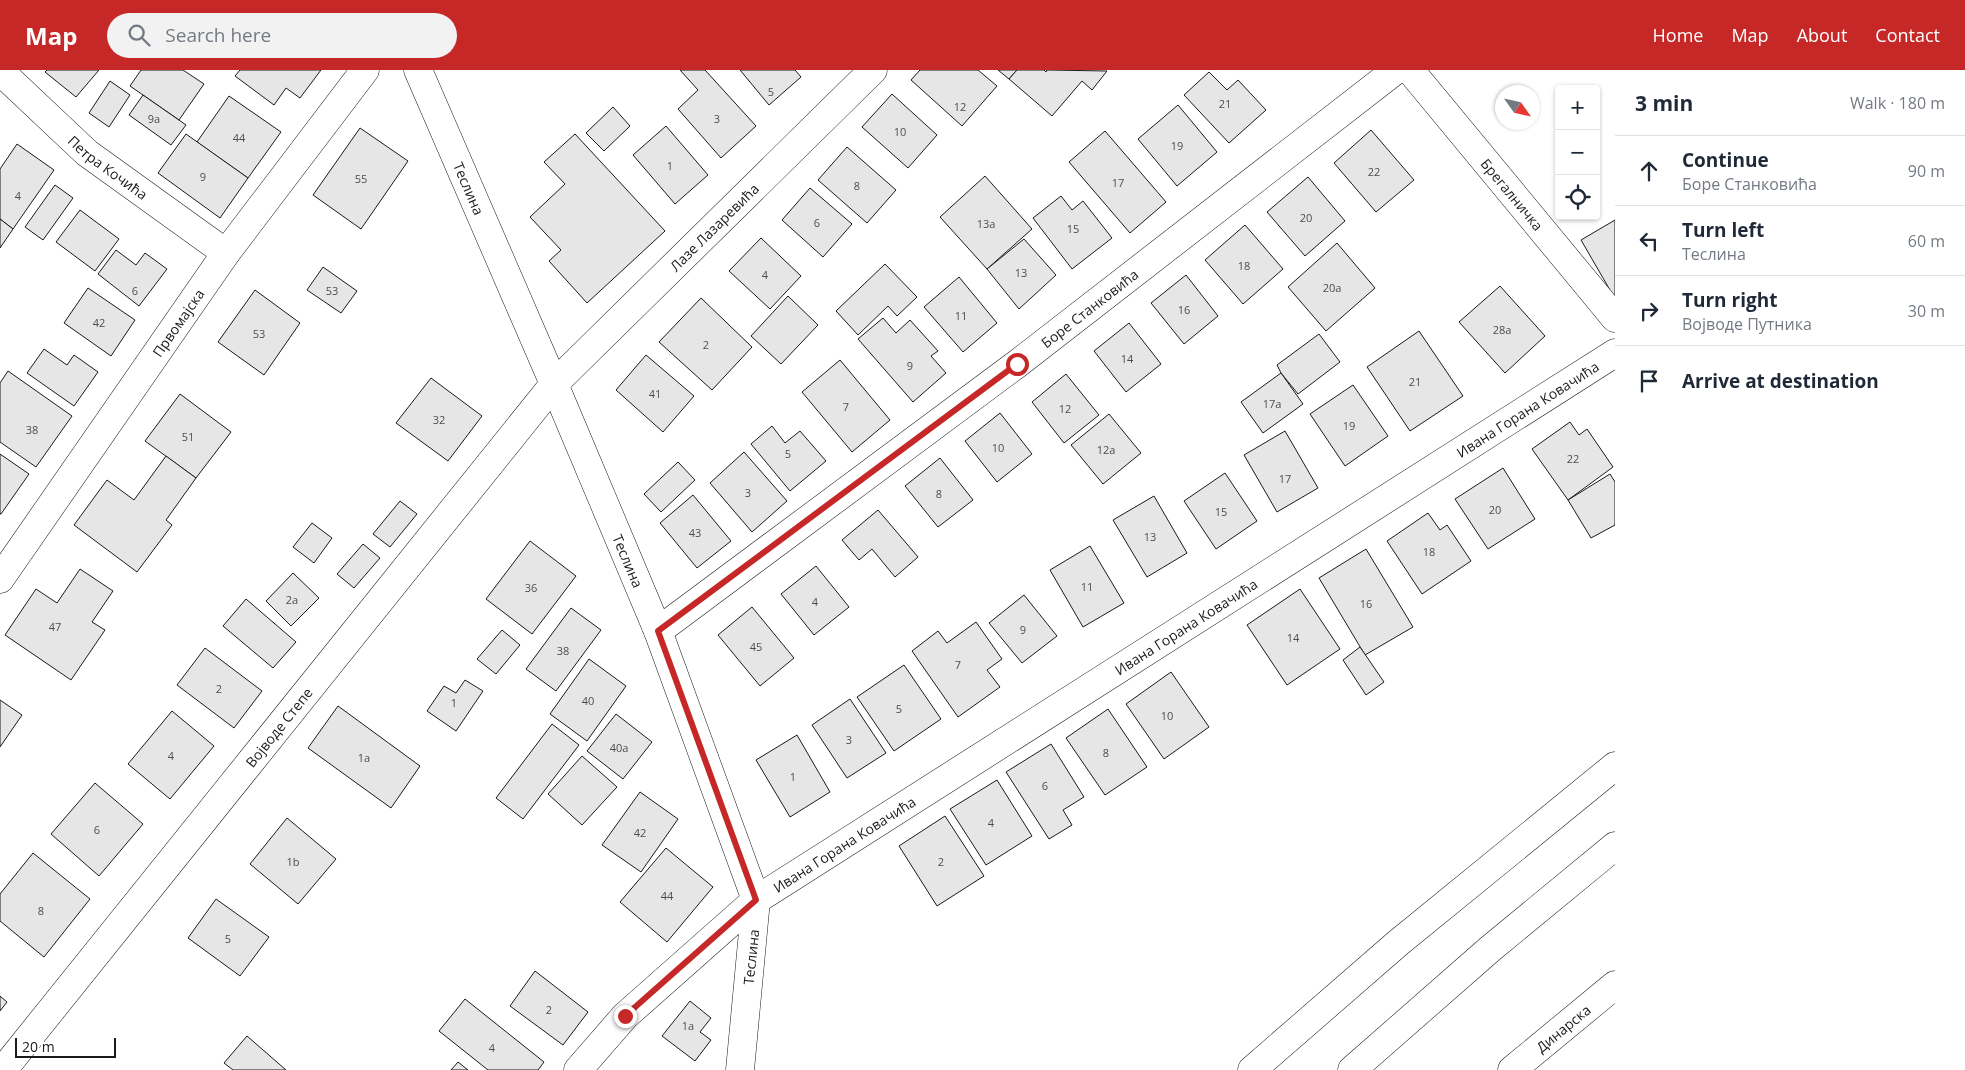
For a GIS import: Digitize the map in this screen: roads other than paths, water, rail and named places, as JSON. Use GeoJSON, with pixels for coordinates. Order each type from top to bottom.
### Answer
{"type":"FeatureCollection","features":[{"type":"Feature","properties":{"kind":"main road","name":"Првомајска"},"geometry":{"type":"LineString","coordinates":[[0,579],[226,253],[365,70]]}},
{"type":"Feature","properties":{"kind":"main road","name":"Теслина"},"geometry":{"type":"LineString","coordinates":[[418,70],[554,384],[658,631],[756,900],[740,1070]]}},
{"type":"Feature","properties":{"kind":"main road","name":"Лазе Лазаревића"},"geometry":{"type":"LineString","coordinates":[[554,384],[873,70]]}},
{"type":"Feature","properties":{"kind":"main road","name":"Боре Станковића"},"geometry":{"type":"LineString","coordinates":[[658,631],[1017,364],[1396,70]]}},
{"type":"Feature","properties":{"kind":"main road","name":"Брегалничка"},"geometry":{"type":"LineString","coordinates":[[1410,70],[1615,318]]}},
{"type":"Feature","properties":{"kind":"main road","name":"Петра Кочића"},"geometry":{"type":"LineString","coordinates":[[0,71],[87,153],[226,253]]}},
{"type":"Feature","properties":{"kind":"main road","name":"Ивана Горана Ковачића"},"geometry":{"type":"LineString","coordinates":[[578,1070],[625,1016],[756,900],[1615,353]]}},
{"type":"Feature","properties":{"kind":"main road","name":"Војводе Степе"},"geometry":{"type":"LineString","coordinates":[[3,1070],[554,384]]}},
{"type":"Feature","properties":{"kind":"main road"},"geometry":{"type":"LineString","coordinates":[[1252,1070],[1398,943],[1615,766]]}},
{"type":"Feature","properties":{"kind":"main road"},"geometry":{"type":"LineString","coordinates":[[1352,1070],[1490,948],[1615,846]]}},
{"type":"Feature","properties":{"kind":"main road","name":"Динарска"},"geometry":{"type":"LineString","coordinates":[[1512,1070],[1615,985]]}}]}
